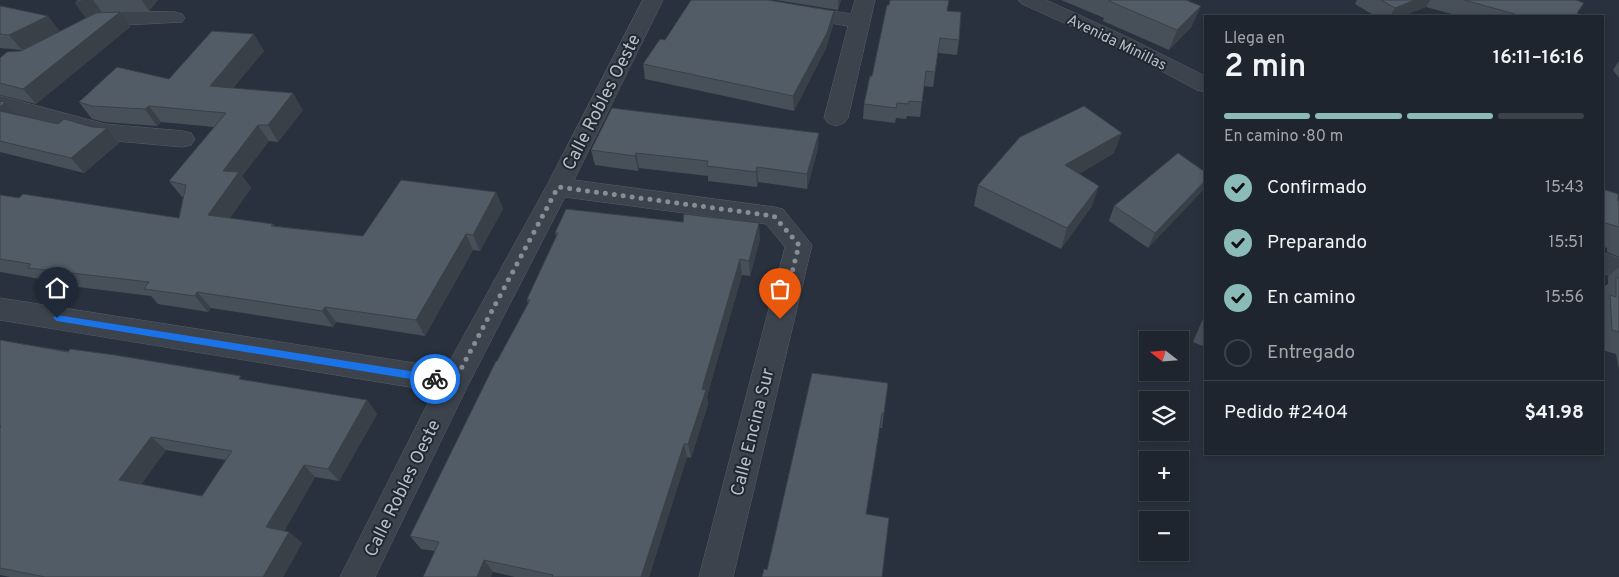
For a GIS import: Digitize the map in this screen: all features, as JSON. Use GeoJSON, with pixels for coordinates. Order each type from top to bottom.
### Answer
{"type":"FeatureCollection","features":[{"type":"Feature","properties":{"kind":"street","name":"Calle Robles Oeste"},"geometry":{"type":"LineString","coordinates":[[358,577],[454,382],[558,187],[653,0]]}},
{"type":"Feature","properties":{"kind":"street"},"geometry":{"type":"LineString","coordinates":[[728,0],[859,22]]}},
{"type":"Feature","properties":{"kind":"street"},"geometry":{"type":"LineString","coordinates":[[836,118],[865,0]]}},
{"type":"Feature","properties":{"kind":"street","name":"Avenida Minillas"},"geometry":{"type":"LineString","coordinates":[[1029,0],[1118,40],[1204,84]]}},
{"type":"Feature","properties":{"kind":"street"},"geometry":{"type":"LineString","coordinates":[[68,37],[102,20],[175,18]]}},
{"type":"Feature","properties":{"kind":"street"},"geometry":{"type":"LineString","coordinates":[[0,103],[105,132],[183,139]]}},
{"type":"Feature","properties":{"kind":"street","name":"Calle Encina Sur"},"geometry":{"type":"LineString","coordinates":[[558,187],[774,216],[799,245],[716,577]]}},
{"type":"Feature","properties":{"kind":"street"},"geometry":{"type":"LineString","coordinates":[[1604,263],[1619,268]]}},
{"type":"Feature","properties":{"kind":"street"},"geometry":{"type":"LineString","coordinates":[[0,309],[454,382]]}},
{"type":"Feature","properties":{"kind":"building"},"geometry":{"type":"Polygon","coordinates":[[[691,0],[768,0],[834,11],[827,33],[793,96],[643,64],[660,39],[665,40],[691,0]]]}},
{"type":"Feature","properties":{"kind":"building"},"geometry":{"type":"Polygon","coordinates":[[[890,0],[949,0],[947,11],[961,12],[959,40],[940,38],[935,72],[926,71],[922,102],[909,101],[908,104],[897,103],[896,108],[864,104],[887,5],[889,5],[890,0]]]}},
{"type":"Feature","properties":{"kind":"building"},"geometry":{"type":"Polygon","coordinates":[[[1110,0],[1186,0],[1201,6],[1177,30],[1110,0]]]}},
{"type":"Feature","properties":{"kind":"building"},"geometry":{"type":"Polygon","coordinates":[[[1381,0],[1415,0],[1395,8],[1381,0]]]}},
{"type":"Feature","properties":{"kind":"building"},"geometry":{"type":"Polygon","coordinates":[[[1464,0],[1576,0],[1584,3],[1577,13],[1582,15],[1515,14],[1464,0]]]}},
{"type":"Feature","properties":{"kind":"building"},"geometry":{"type":"Polygon","coordinates":[[[0,6],[48,16],[9,35],[0,34],[0,6]]]}},
{"type":"Feature","properties":{"kind":"building"},"geometry":{"type":"Polygon","coordinates":[[[120,12],[23,89],[0,83],[0,58],[7,52],[21,51],[96,13],[120,12]]]}},
{"type":"Feature","properties":{"kind":"building"},"geometry":{"type":"Polygon","coordinates":[[[212,31],[254,34],[210,86],[293,93],[268,125],[258,125],[223,171],[239,172],[208,215],[273,224],[271,226],[363,236],[401,180],[496,192],[473,235],[466,234],[416,320],[325,307],[322,311],[197,292],[195,296],[144,289],[149,282],[28,268],[31,264],[0,259],[0,195],[19,198],[23,194],[179,218],[186,185],[169,181],[226,113],[149,106],[145,109],[92,106],[79,102],[117,67],[169,79],[212,31]]]}},
{"type":"Feature","properties":{"kind":"building"},"geometry":{"type":"Polygon","coordinates":[[[1084,106],[1122,133],[1065,165],[1099,186],[1067,228],[978,185],[1020,137],[1084,106]]]}},
{"type":"Feature","properties":{"kind":"building"},"geometry":{"type":"Polygon","coordinates":[[[612,108],[819,133],[807,174],[757,167],[756,172],[707,166],[708,161],[636,153],[635,156],[591,150],[612,108]]]}},
{"type":"Feature","properties":{"kind":"building"},"geometry":{"type":"Polygon","coordinates":[[[0,111],[58,124],[64,119],[92,127],[107,128],[71,158],[0,141],[0,111]]]}},
{"type":"Feature","properties":{"kind":"building"},"geometry":{"type":"Polygon","coordinates":[[[1178,153],[1204,171],[1204,182],[1155,233],[1114,206],[1178,153]]]}},
{"type":"Feature","properties":{"kind":"building"},"geometry":{"type":"Polygon","coordinates":[[[1604,190],[1618,194],[1619,227],[1604,223],[1604,190]]]}},
{"type":"Feature","properties":{"kind":"building"},"geometry":{"type":"Polygon","coordinates":[[[566,209],[683,222],[684,214],[759,223],[749,261],[740,259],[702,389],[706,390],[688,444],[684,444],[641,577],[552,577],[553,575],[484,560],[477,577],[423,577],[439,542],[410,536],[496,361],[530,300],[527,299],[558,233],[555,233],[566,209]]]}},
{"type":"Feature","properties":{"kind":"building"},"geometry":{"type":"Polygon","coordinates":[[[1616,277],[1619,278],[1619,332],[1612,330],[1610,295],[1616,297],[1616,277]]]}},
{"type":"Feature","properties":{"kind":"building"},"geometry":{"type":"Polygon","coordinates":[[[0,340],[68,352],[70,349],[115,355],[241,376],[239,379],[367,400],[328,469],[304,465],[266,527],[289,532],[263,577],[45,577],[0,568],[0,340]],[[151,437],[119,480],[202,496],[232,451],[151,437]]]}},
{"type":"Feature","properties":{"kind":"building"},"geometry":{"type":"Polygon","coordinates":[[[812,373],[888,383],[866,514],[889,518],[882,577],[762,577],[764,569],[767,570],[812,373]]]}},
{"type":"Feature","properties":{"kind":"way so far"},"geometry":{"type":"LineString","coordinates":[[435,379],[454,382],[558,187],[774,216],[799,245],[780,319]]}},
{"type":"Feature","properties":{"kind":"route"},"geometry":{"type":"LineString","coordinates":[[57,318],[435,379]]}}]}
